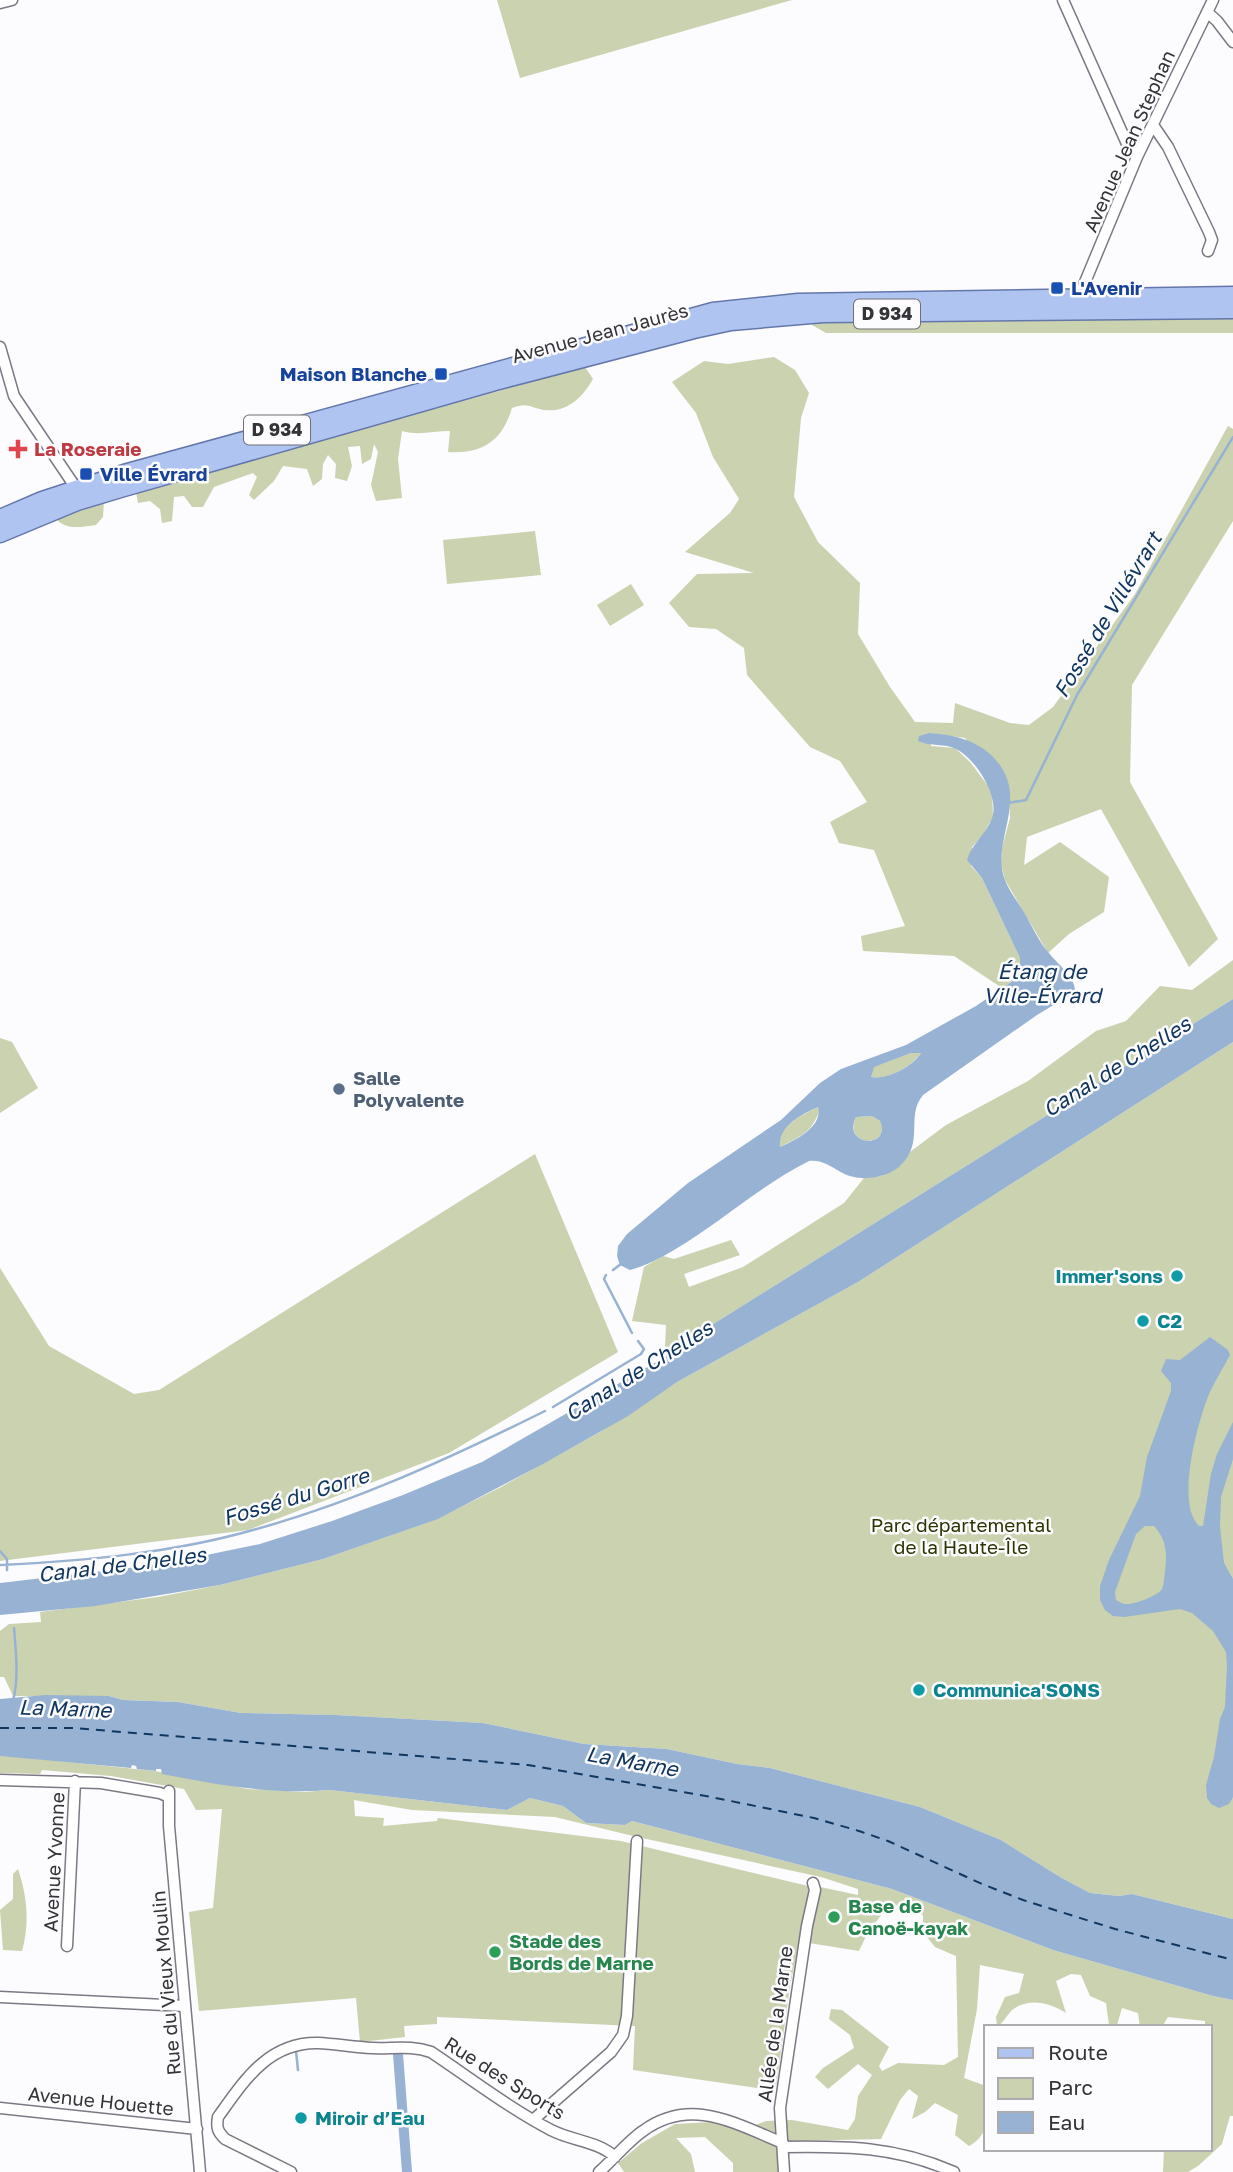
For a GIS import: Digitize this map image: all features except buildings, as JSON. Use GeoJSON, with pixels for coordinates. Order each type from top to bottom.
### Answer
{"type":"FeatureCollection","features":[{"type":"Feature","properties":{"kind":"main road","name":"Avenue Jean Jaurès"},"geometry":{"type":"LineString","coordinates":[[0,518],[76,488],[512,364],[713,311],[798,302],[1233,295]]}},
{"type":"Feature","properties":{"kind":"main road","name":"Avenue Jean Jaurès"},"geometry":{"type":"LineString","coordinates":[[0,534],[77,502],[124,488],[495,382],[694,330],[732,323],[823,314],[1233,310]]}},
{"type":"Feature","properties":{"kind":"street"},"geometry":{"type":"LineString","coordinates":[[0,3],[12,0]]}},
{"type":"Feature","properties":{"kind":"street"},"geometry":{"type":"LineString","coordinates":[[1063,0],[1128,145],[1137,157]]}},
{"type":"Feature","properties":{"kind":"street","name":"Avenue Jean Stephan"},"geometry":{"type":"LineString","coordinates":[[1079,298],[1137,157],[1213,0]]}},
{"type":"Feature","properties":{"kind":"street"},"geometry":{"type":"LineString","coordinates":[[1207,12],[1233,42]]}},
{"type":"Feature","properties":{"kind":"street"},"geometry":{"type":"LineString","coordinates":[[1153,125],[1168,147],[1209,232],[1212,240],[1208,251]]}},
{"type":"Feature","properties":{"kind":"street"},"geometry":{"type":"LineString","coordinates":[[964,313],[1000,307],[1070,305],[1079,298]]}},
{"type":"Feature","properties":{"kind":"street"},"geometry":{"type":"LineString","coordinates":[[0,347],[14,396],[76,488]]}},
{"type":"Feature","properties":{"kind":"street"},"geometry":{"type":"LineString","coordinates":[[0,1780],[75,1781]]}},
{"type":"Feature","properties":{"kind":"street","name":"Rue du Vieux Moulin"},"geometry":{"type":"LineString","coordinates":[[75,1781],[169,1794],[169,1826],[200,2172]]}},
{"type":"Feature","properties":{"kind":"street","name":"Avenue Yvonne"},"geometry":{"type":"LineString","coordinates":[[67,1945],[75,1781]]}},
{"type":"Feature","properties":{"kind":"street"},"geometry":{"type":"LineString","coordinates":[[533,2120],[611,2052],[623,2035],[627,2016],[637,1841]]}},
{"type":"Feature","properties":{"kind":"street","name":"Allée de la Marne"},"geometry":{"type":"LineString","coordinates":[[784,2172],[780,2108],[815,1890],[813,1883]]}},
{"type":"Feature","properties":{"kind":"street"},"geometry":{"type":"LineString","coordinates":[[0,1997],[186,2006]]}},
{"type":"Feature","properties":{"kind":"street","name":"Rue des Sports"},"geometry":{"type":"LineString","coordinates":[[291,2172],[225,2139],[216,2125],[218,2118],[262,2062],[287,2047],[306,2043],[374,2048],[411,2047],[431,2052],[533,2120],[575,2140],[605,2148],[615,2157]]}},
{"type":"Feature","properties":{"kind":"street","name":"Avenue Houette"},"geometry":{"type":"LineString","coordinates":[[0,2108],[197,2129]]}},
{"type":"Feature","properties":{"kind":"street"},"geometry":{"type":"LineString","coordinates":[[599,2172],[640,2132],[653,2125],[688,2115],[732,2120],[783,2145],[872,2148],[925,2160],[954,2172]]}},
{"type":"Feature","properties":{"kind":"green space"},"geometry":{"type":"Polygon","coordinates":[[[497,0],[792,0],[520,78],[497,0]]]}},
{"type":"Feature","properties":{"kind":"green space"},"geometry":{"type":"Polygon","coordinates":[[[1233,313],[1233,333],[826,333],[812,325],[818,318],[1233,313]]]}},
{"type":"Feature","properties":{"kind":"green space"},"geometry":{"type":"Polygon","coordinates":[[[774,357],[795,370],[809,393],[801,418],[794,497],[818,542],[860,583],[858,634],[915,722],[953,723],[955,703],[1010,723],[1029,725],[1053,707],[1135,594],[1228,426],[1233,429],[1233,521],[1132,685],[1130,782],[1218,939],[1189,967],[1101,809],[1027,837],[1024,865],[1060,842],[1109,877],[1104,912],[1069,934],[1048,953],[1005,880],[1001,864],[1010,818],[1009,795],[965,738],[930,733],[931,746],[955,748],[970,762],[992,791],[993,817],[983,835],[972,847],[971,866],[982,878],[1020,958],[1018,972],[1002,988],[954,956],[863,951],[861,936],[905,926],[874,850],[839,843],[830,822],[867,802],[840,761],[810,747],[747,675],[744,648],[716,629],[689,627],[669,603],[697,574],[754,573],[685,552],[730,513],[739,499],[713,457],[696,413],[672,382],[704,361],[728,364],[774,357]]]}},
{"type":"Feature","properties":{"kind":"green space"},"geometry":{"type":"Polygon","coordinates":[[[585,367],[593,379],[573,402],[552,410],[525,405],[512,408],[497,437],[481,448],[448,452],[450,431],[402,431],[398,459],[402,498],[376,501],[371,485],[378,452],[374,444],[371,459],[362,464],[360,446],[348,447],[352,466],[347,481],[335,478],[336,464],[328,455],[323,464],[322,479],[313,486],[307,469],[283,466],[274,481],[254,500],[249,495],[257,477],[253,473],[214,487],[203,507],[192,507],[184,496],[174,497],[172,521],[162,523],[160,509],[150,501],[138,503],[136,492],[585,367]]]}},
{"type":"Feature","properties":{"kind":"green space"},"geometry":{"type":"Polygon","coordinates":[[[104,501],[103,517],[96,525],[68,526],[55,517],[104,501]]]}},
{"type":"Feature","properties":{"kind":"green space"},"geometry":{"type":"Polygon","coordinates":[[[535,531],[541,575],[447,584],[443,540],[535,531]]]}},
{"type":"Feature","properties":{"kind":"green space"},"geometry":{"type":"Polygon","coordinates":[[[631,584],[644,605],[610,626],[597,605],[631,584]]]}},
{"type":"Feature","properties":{"kind":"green space"},"geometry":{"type":"Polygon","coordinates":[[[1233,960],[1233,999],[683,1343],[665,1348],[666,1325],[632,1321],[644,1267],[663,1256],[674,1259],[731,1240],[740,1255],[684,1274],[689,1287],[743,1267],[844,1203],[864,1178],[881,1176],[901,1165],[910,1152],[946,1125],[1028,1081],[1096,1031],[1126,1021],[1160,986],[1192,990],[1233,960]]]}},
{"type":"Feature","properties":{"kind":"green space"},"geometry":{"type":"Polygon","coordinates":[[[0,1038],[12,1042],[38,1088],[0,1113],[0,1038]]]}},
{"type":"Feature","properties":{"kind":"green space","name":"Parc départemental de la Haute-Île"},"geometry":{"type":"Polygon","coordinates":[[[1233,1042],[1233,1919],[1132,1894],[1119,1896],[1090,1893],[1001,1840],[920,1807],[770,1768],[667,1749],[584,1744],[483,1723],[241,1713],[178,1702],[123,1700],[109,1696],[13,1696],[4,1677],[0,1677],[0,1631],[9,1624],[41,1622],[40,1612],[158,1597],[220,1585],[323,1559],[437,1519],[501,1487],[600,1432],[677,1382],[858,1282],[1233,1042]]]}},
{"type":"Feature","properties":{"kind":"green space"},"geometry":{"type":"Polygon","coordinates":[[[911,1053],[921,1053],[899,1071],[871,1077],[873,1067],[911,1053]]]}},
{"type":"Feature","properties":{"kind":"green space"},"geometry":{"type":"Polygon","coordinates":[[[818,1107],[816,1119],[808,1130],[780,1147],[782,1133],[786,1127],[818,1107]]]}},
{"type":"Feature","properties":{"kind":"green space"},"geometry":{"type":"Polygon","coordinates":[[[872,1116],[880,1121],[882,1130],[874,1140],[861,1139],[854,1127],[856,1117],[872,1116]]]}},
{"type":"Feature","properties":{"kind":"green space"},"geometry":{"type":"Polygon","coordinates":[[[535,1154],[618,1352],[449,1453],[248,1530],[0,1561],[0,1268],[49,1346],[134,1394],[159,1390],[535,1154]]]}},
{"type":"Feature","properties":{"kind":"green space","name":"Stade des Bords de Marne"},"geometry":{"type":"Polygon","coordinates":[[[0,1755],[155,1771],[248,1789],[305,1792],[330,1790],[507,1810],[530,1798],[563,1806],[586,1823],[625,1825],[632,1821],[892,1889],[1053,1950],[1233,2000],[1233,2116],[1230,2116],[1222,2144],[1198,2166],[1188,2172],[1163,2172],[1164,2151],[1212,2151],[1212,2025],[1205,2025],[1205,2021],[1168,2017],[1163,2025],[1140,2025],[1138,2013],[1122,2008],[1117,2025],[1109,2025],[1106,2003],[1090,1996],[1081,1975],[1071,1974],[1056,1981],[1066,2013],[1046,2004],[1025,2004],[1012,2010],[997,2025],[996,2017],[1005,1997],[1019,1993],[1024,1974],[980,1965],[977,2009],[964,2078],[984,2085],[984,2130],[977,2141],[969,2146],[955,2135],[958,2115],[935,2103],[912,2119],[918,2096],[909,2089],[900,2100],[881,2139],[792,2141],[786,2172],[733,2172],[733,2163],[705,2137],[676,2138],[691,2154],[695,2172],[624,2172],[618,2163],[642,2143],[675,2124],[711,2122],[742,2130],[766,2121],[792,2120],[848,2130],[855,2119],[858,2096],[872,2075],[858,2064],[828,2089],[815,2077],[823,2068],[854,2048],[850,2035],[829,2019],[831,2009],[842,2010],[889,2047],[879,2066],[882,2071],[898,2063],[944,2065],[958,2057],[956,1956],[935,1947],[923,1932],[923,1915],[891,1903],[868,1932],[859,1951],[809,1943],[820,1887],[858,1895],[858,1889],[821,1877],[555,1817],[412,1810],[354,1800],[355,1816],[384,1818],[383,1826],[437,1821],[438,1818],[621,1841],[808,1886],[776,2087],[771,2090],[633,2070],[635,2026],[437,2017],[437,2024],[404,2026],[405,2037],[360,2042],[356,1998],[199,2011],[189,1912],[213,1908],[222,1809],[196,1810],[184,1789],[111,1776],[42,1770],[40,1774],[0,1773],[0,1755]]]}},
{"type":"Feature","properties":{"kind":"green space"},"geometry":{"type":"Polygon","coordinates":[[[18,1869],[24,1889],[26,1930],[22,1951],[3,1950],[0,1910],[13,1899],[13,1874],[18,1869]]]}},
{"type":"Feature","properties":{"kind":"water","name":"Étang de Ville-Évrard"},"geometry":{"type":"Polygon","coordinates":[[[930,733],[962,738],[989,753],[1003,770],[1009,784],[1010,798],[1002,853],[1005,880],[1042,944],[1070,976],[1075,992],[1037,1015],[923,1095],[915,1112],[912,1147],[908,1156],[895,1170],[876,1177],[860,1178],[822,1162],[809,1161],[774,1181],[663,1256],[630,1270],[620,1265],[618,1246],[627,1234],[688,1183],[781,1120],[820,1083],[841,1069],[906,1045],[976,1006],[1014,980],[1020,970],[1020,958],[982,878],[967,860],[992,818],[994,809],[989,789],[971,760],[952,747],[918,741],[919,736],[930,733]],[[911,1053],[874,1067],[871,1077],[899,1071],[921,1053],[911,1053]],[[818,1107],[798,1118],[783,1133],[780,1147],[800,1137],[812,1127],[816,1121],[818,1107]],[[872,1116],[856,1117],[853,1127],[860,1139],[874,1140],[879,1136],[882,1130],[880,1121],[872,1116]]]}},
{"type":"Feature","properties":{"kind":"water"},"geometry":{"type":"Polygon","coordinates":[[[1233,999],[1233,1042],[858,1282],[677,1382],[628,1416],[543,1464],[438,1519],[323,1559],[220,1585],[95,1606],[0,1615],[0,1583],[163,1564],[260,1544],[403,1495],[482,1462],[663,1358],[1233,999]]]}},
{"type":"Feature","properties":{"kind":"water"},"geometry":{"type":"Polygon","coordinates":[[[1210,1337],[1228,1350],[1230,1355],[1204,1407],[1189,1482],[1192,1515],[1199,1526],[1203,1526],[1211,1474],[1217,1454],[1233,1422],[1233,1459],[1221,1497],[1220,1527],[1224,1563],[1233,1579],[1233,1797],[1229,1804],[1219,1808],[1207,1798],[1206,1785],[1225,1707],[1226,1652],[1213,1631],[1192,1613],[1180,1609],[1124,1617],[1113,1616],[1105,1610],[1100,1600],[1100,1586],[1109,1560],[1140,1496],[1147,1457],[1171,1391],[1171,1383],[1161,1371],[1166,1359],[1180,1360],[1210,1337]],[[1145,1526],[1136,1534],[1115,1592],[1116,1600],[1121,1603],[1141,1601],[1162,1589],[1166,1553],[1154,1526],[1145,1526]]]}},
{"type":"Feature","properties":{"kind":"water","name":"La Marne"},"geometry":{"type":"Polygon","coordinates":[[[45,1695],[109,1696],[123,1700],[178,1702],[241,1713],[483,1723],[584,1744],[667,1749],[770,1768],[920,1807],[1001,1840],[1090,1893],[1119,1896],[1132,1894],[1233,1919],[1233,2000],[1053,1950],[892,1889],[632,1821],[625,1825],[586,1823],[563,1806],[530,1798],[507,1810],[330,1790],[246,1788],[162,1774],[161,1769],[137,1769],[132,1765],[131,1768],[0,1756],[0,1699],[45,1695]]]}},
{"type":"Feature","properties":{"kind":"waterway","name":"Fossé de Villévrart"},"geometry":{"type":"LineString","coordinates":[[1008,803],[1026,800],[1077,695],[1233,437]]}},
{"type":"Feature","properties":{"kind":"waterway","name":"Fossé du Gorre"},"geometry":{"type":"LineString","coordinates":[[613,1270],[621,1264]]}},
{"type":"Feature","properties":{"kind":"waterway","name":"Fossé du Gorre"},"geometry":{"type":"LineString","coordinates":[[606,1275],[604,1279],[632,1333]]}},
{"type":"Feature","properties":{"kind":"waterway","name":"Fossé du Gorre"},"geometry":{"type":"LineString","coordinates":[[553,1407],[641,1354],[644,1349],[638,1341]]}},
{"type":"Feature","properties":{"kind":"waterway","name":"Fossé du Gorre"},"geometry":{"type":"LineString","coordinates":[[0,1565],[128,1555],[191,1545],[253,1530],[291,1519],[402,1478],[545,1411]]}},
{"type":"Feature","properties":{"kind":"waterway"},"geometry":{"type":"LineString","coordinates":[[0,1551],[7,1559],[7,1570]]}},
{"type":"Feature","properties":{"kind":"waterway","name":"La Marne"},"geometry":{"type":"LineString","coordinates":[[13,1701],[16,1674],[14,1628]]}},
{"type":"Feature","properties":{"kind":"waterway"},"geometry":{"type":"LineString","coordinates":[[296,2051],[298,2070]]}},
{"type":"Feature","properties":{"kind":"waterway"},"geometry":{"type":"LineString","coordinates":[[398,2054],[407,2172]]}},
{"type":"Feature","properties":{"kind":"ferry route"},"geometry":{"type":"LineString","coordinates":[[0,1728],[73,1728],[528,1765],[711,1797],[814,1818],[859,1831],[1023,1900],[1115,1929],[1233,1960]]}},
{"type":"Feature","properties":{"kind":"place","name":"L'Avenir"},"geometry":{"type":"Point","coordinates":[1057,288]}},
{"type":"Feature","properties":{"kind":"place","name":"Maison Blanche"},"geometry":{"type":"Point","coordinates":[441,374]}},
{"type":"Feature","properties":{"kind":"place","name":"La Roseraie"},"geometry":{"type":"Point","coordinates":[18,449]}},
{"type":"Feature","properties":{"kind":"place","name":"Ville Évrard"},"geometry":{"type":"Point","coordinates":[86,474]}},
{"type":"Feature","properties":{"kind":"place","name":"Salle Polyvalente"},"geometry":{"type":"Point","coordinates":[339,1089]}},
{"type":"Feature","properties":{"kind":"place","name":"Immer'sons"},"geometry":{"type":"Point","coordinates":[1177,1276]}},
{"type":"Feature","properties":{"kind":"place","name":"C2"},"geometry":{"type":"Point","coordinates":[1143,1321]}},
{"type":"Feature","properties":{"kind":"place","name":"Communica'SONS"},"geometry":{"type":"Point","coordinates":[919,1690]}},
{"type":"Feature","properties":{"kind":"place","name":"Base de Canoë-kayak"},"geometry":{"type":"Point","coordinates":[834,1917]}},
{"type":"Feature","properties":{"kind":"place","name":"Stade des Bords de Marne"},"geometry":{"type":"Point","coordinates":[495,1952]}},
{"type":"Feature","properties":{"kind":"place","name":"Miroir d’Eau"},"geometry":{"type":"Point","coordinates":[301,2118]}},
{"type":"Feature","properties":{"kind":"water label","name":"Canal de Chelles"},"geometry":{"type":"Point","coordinates":[1117,1067]}},
{"type":"Feature","properties":{"kind":"water label","name":"Canal de Chelles"},"geometry":{"type":"Point","coordinates":[639,1371]}},
{"type":"Feature","properties":{"kind":"water label","name":"Canal de Chelles"},"geometry":{"type":"Point","coordinates":[122,1565]}}]}
